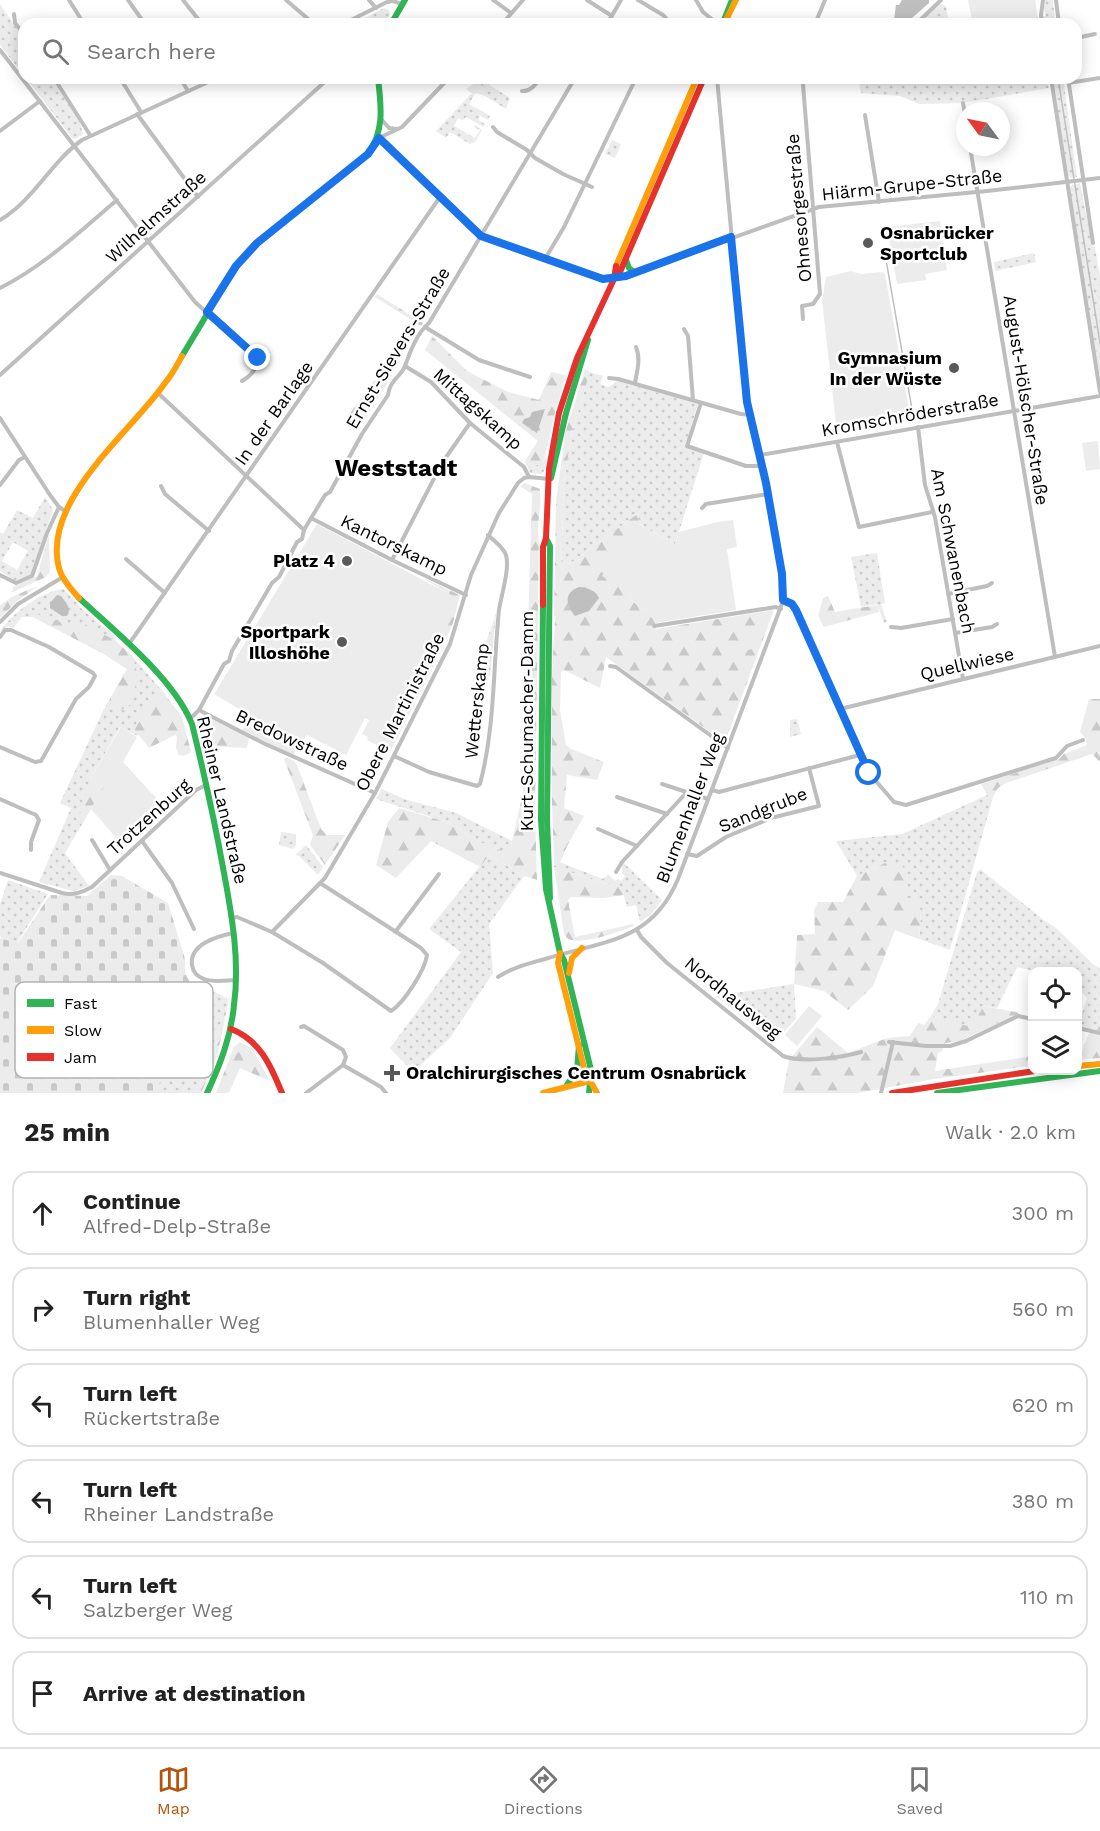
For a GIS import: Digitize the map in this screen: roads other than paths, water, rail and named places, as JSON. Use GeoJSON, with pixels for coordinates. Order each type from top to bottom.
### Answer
{"type":"FeatureCollection","features":[{"type":"Feature","properties":{"kind":"main road"},"geometry":{"type":"LineString","coordinates":[[725,18],[732,0]]}},
{"type":"Feature","properties":{"kind":"main road"},"geometry":{"type":"LineString","coordinates":[[726,18],[736,0]]}},
{"type":"Feature","properties":{"kind":"main road"},"geometry":{"type":"LineString","coordinates":[[394,18],[403,2]]}},
{"type":"Feature","properties":{"kind":"main road"},"geometry":{"type":"LineString","coordinates":[[379,84],[382,120],[379,138]]}},
{"type":"Feature","properties":{"kind":"main road","name":"Kurt-Schumacher-Damm"},"geometry":{"type":"LineString","coordinates":[[614,279],[614,272],[694,84]]}},
{"type":"Feature","properties":{"kind":"main road","name":"Kurt-Schumacher-Damm"},"geometry":{"type":"LineString","coordinates":[[590,1093],[591,1070],[569,978],[560,953],[546,889],[541,820],[543,547],[546,538],[549,469],[560,412],[577,358],[614,279],[626,259],[701,84]]}},
{"type":"Feature","properties":{"kind":"main road","name":"Rheiner Landstraße"},"geometry":{"type":"LineString","coordinates":[[207,1093],[223,1058],[231,1029],[237,980],[232,918],[191,718],[170,688],[129,644],[87,606],[63,577],[58,559],[57,542],[62,509],[106,450],[158,393],[171,375],[236,266],[257,243],[368,154],[379,138]]}},
{"type":"Feature","properties":{"kind":"main road"},"geometry":{"type":"LineString","coordinates":[[626,259],[629,268],[635,273]]}},
{"type":"Feature","properties":{"kind":"main road"},"geometry":{"type":"LineString","coordinates":[[569,978],[572,958],[582,948]]}},
{"type":"Feature","properties":{"kind":"main road","name":"Kurt-Schumacher-Damm"},"geometry":{"type":"LineString","coordinates":[[560,953],[558,963],[585,1072],[596,1087],[597,1093]]}},
{"type":"Feature","properties":{"kind":"main road"},"geometry":{"type":"LineString","coordinates":[[231,1029],[242,1033],[258,1047],[282,1093]]}},
{"type":"Feature","properties":{"kind":"main road"},"geometry":{"type":"LineString","coordinates":[[566,1086],[577,1070],[579,1046]]}},
{"type":"Feature","properties":{"kind":"main road"},"geometry":{"type":"LineString","coordinates":[[1082,1066],[1100,1064]]}},
{"type":"Feature","properties":{"kind":"main road"},"geometry":{"type":"LineString","coordinates":[[938,1093],[1100,1071]]}},
{"type":"Feature","properties":{"kind":"main road"},"geometry":{"type":"LineString","coordinates":[[892,1093],[1028,1073]]}},
{"type":"Feature","properties":{"kind":"main road"},"geometry":{"type":"LineString","coordinates":[[543,1093],[590,1081]]}},
{"type":"Feature","properties":{"kind":"street"},"geometry":{"type":"LineString","coordinates":[[69,0],[80,18]]}},
{"type":"Feature","properties":{"kind":"street"},"geometry":{"type":"LineString","coordinates":[[128,0],[141,18]]}},
{"type":"Feature","properties":{"kind":"street"},"geometry":{"type":"LineString","coordinates":[[183,0],[196,18]]}},
{"type":"Feature","properties":{"kind":"street"},"geometry":{"type":"LineString","coordinates":[[286,0],[307,18]]}},
{"type":"Feature","properties":{"kind":"street"},"geometry":{"type":"LineString","coordinates":[[369,0],[376,8]]}},
{"type":"Feature","properties":{"kind":"street"},"geometry":{"type":"LineString","coordinates":[[493,0],[510,15]]}},
{"type":"Feature","properties":{"kind":"street"},"geometry":{"type":"LineString","coordinates":[[507,18],[523,0]]}},
{"type":"Feature","properties":{"kind":"street"},"geometry":{"type":"LineString","coordinates":[[587,0],[612,16],[621,0]]}},
{"type":"Feature","properties":{"kind":"street"},"geometry":{"type":"LineString","coordinates":[[638,0],[666,18]]}},
{"type":"Feature","properties":{"kind":"street"},"geometry":{"type":"LineString","coordinates":[[696,0],[703,12],[710,18]]}},
{"type":"Feature","properties":{"kind":"street"},"geometry":{"type":"LineString","coordinates":[[817,18],[825,0]]}},
{"type":"Feature","properties":{"kind":"street"},"geometry":{"type":"LineString","coordinates":[[922,18],[941,0]]}},
{"type":"Feature","properties":{"kind":"street"},"geometry":{"type":"LineString","coordinates":[[1041,18],[1043,0]]}},
{"type":"Feature","properties":{"kind":"street"},"geometry":{"type":"LineString","coordinates":[[1056,0],[1058,18]]}},
{"type":"Feature","properties":{"kind":"street"},"geometry":{"type":"LineString","coordinates":[[355,18],[393,1],[403,2]]}},
{"type":"Feature","properties":{"kind":"street"},"geometry":{"type":"LineString","coordinates":[[14,14],[18,27]]}},
{"type":"Feature","properties":{"kind":"street"},"geometry":{"type":"LineString","coordinates":[[1082,37],[1095,34]]}},
{"type":"Feature","properties":{"kind":"street"},"geometry":{"type":"LineString","coordinates":[[0,50],[18,73]]}},
{"type":"Feature","properties":{"kind":"street"},"geometry":{"type":"LineString","coordinates":[[1082,80],[1100,78]]}},
{"type":"Feature","properties":{"kind":"street"},"geometry":{"type":"LineString","coordinates":[[27,84],[195,302],[258,358],[257,367],[252,376],[242,381]]}},
{"type":"Feature","properties":{"kind":"street"},"geometry":{"type":"LineString","coordinates":[[58,84],[90,135]]}},
{"type":"Feature","properties":{"kind":"street"},"geometry":{"type":"LineString","coordinates":[[123,84],[139,113],[198,197]]}},
{"type":"Feature","properties":{"kind":"street"},"geometry":{"type":"LineString","coordinates":[[184,84],[188,91]]}},
{"type":"Feature","properties":{"kind":"street"},"geometry":{"type":"LineString","coordinates":[[0,220],[28,198],[74,146],[90,135],[204,84]]}},
{"type":"Feature","properties":{"kind":"street","name":"Wilhelmstraße"},"geometry":{"type":"LineString","coordinates":[[0,375],[322,84]]}},
{"type":"Feature","properties":{"kind":"street"},"geometry":{"type":"LineString","coordinates":[[442,84],[399,129],[379,138],[481,236],[603,279],[614,279]]}},
{"type":"Feature","properties":{"kind":"street"},"geometry":{"type":"LineString","coordinates":[[522,91],[526,91],[534,84]]}},
{"type":"Feature","properties":{"kind":"street","name":"Ernst-Sievers-Straße"},"geometry":{"type":"LineString","coordinates":[[191,718],[199,710],[224,664],[229,661],[232,651],[272,583],[279,577],[297,542],[302,539],[311,518],[325,495],[330,492],[350,454],[388,395],[396,376],[405,366],[406,358],[424,327],[429,323],[571,84]]}},
{"type":"Feature","properties":{"kind":"street"},"geometry":{"type":"LineString","coordinates":[[545,259],[586,184],[633,84]]}},
{"type":"Feature","properties":{"kind":"street","name":"Blumenhaller Weg"},"geometry":{"type":"LineString","coordinates":[[498,977],[516,966],[637,930],[657,915],[668,901],[781,609],[782,574],[761,455],[744,382],[718,84]]}},
{"type":"Feature","properties":{"kind":"street"},"geometry":{"type":"LineString","coordinates":[[1052,84],[1100,394]]}},
{"type":"Feature","properties":{"kind":"street"},"geometry":{"type":"LineString","coordinates":[[1068,84],[1081,180],[1094,243]]}},
{"type":"Feature","properties":{"kind":"street","name":"Ohnesorgestraße"},"geometry":{"type":"LineString","coordinates":[[803,85],[820,294],[813,304],[802,306],[803,319]]}},
{"type":"Feature","properties":{"kind":"street"},"geometry":{"type":"LineString","coordinates":[[0,131],[40,101]]}},
{"type":"Feature","properties":{"kind":"street"},"geometry":{"type":"LineString","coordinates":[[865,116],[879,202]]}},
{"type":"Feature","properties":{"kind":"street"},"geometry":{"type":"LineString","coordinates":[[382,120],[389,128],[399,129]]}},
{"type":"Feature","properties":{"kind":"street"},"geometry":{"type":"LineString","coordinates":[[493,127],[497,132],[563,174],[592,187]]}},
{"type":"Feature","properties":{"kind":"street","name":"August-Hölscher-Straße"},"geometry":{"type":"LineString","coordinates":[[972,156],[1056,657]]}},
{"type":"Feature","properties":{"kind":"street","name":"Hiärm-Grupe-Straße"},"geometry":{"type":"LineString","coordinates":[[614,279],[825,206],[1100,178]]}},
{"type":"Feature","properties":{"kind":"street","name":"In der Barlage"},"geometry":{"type":"LineString","coordinates":[[129,644],[440,197]]}},
{"type":"Feature","properties":{"kind":"street"},"geometry":{"type":"LineString","coordinates":[[0,288],[49,259],[117,200]]}},
{"type":"Feature","properties":{"kind":"street"},"geometry":{"type":"LineString","coordinates":[[424,327],[479,360],[530,377]]}},
{"type":"Feature","properties":{"kind":"street"},"geometry":{"type":"LineString","coordinates":[[684,329],[688,336],[693,400]]}},
{"type":"Feature","properties":{"kind":"street"},"geometry":{"type":"LineString","coordinates":[[635,383],[638,366],[636,347]]}},
{"type":"Feature","properties":{"kind":"street","name":"Mittagskamp"},"geometry":{"type":"LineString","coordinates":[[405,366],[437,388],[470,423],[524,467],[529,477]]}},
{"type":"Feature","properties":{"kind":"street"},"geometry":{"type":"LineString","coordinates":[[609,378],[750,415]]}},
{"type":"Feature","properties":{"kind":"street"},"geometry":{"type":"LineString","coordinates":[[158,393],[304,530]]}},
{"type":"Feature","properties":{"kind":"street","name":"Kromschröderstraße"},"geometry":{"type":"LineString","coordinates":[[761,455],[1100,394]]}},
{"type":"Feature","properties":{"kind":"street"},"geometry":{"type":"LineString","coordinates":[[701,402],[687,446],[746,466],[763,466]]}},
{"type":"Feature","properties":{"kind":"street"},"geometry":{"type":"LineString","coordinates":[[0,418],[62,509],[47,533],[32,576],[16,583],[0,574]]}},
{"type":"Feature","properties":{"kind":"street"},"geometry":{"type":"LineString","coordinates":[[392,560],[442,463],[470,423]]}},
{"type":"Feature","properties":{"kind":"street","name":"Am Schwanenbach"},"geometry":{"type":"LineString","coordinates":[[918,428],[925,485],[929,493],[963,679]]}},
{"type":"Feature","properties":{"kind":"street"},"geometry":{"type":"LineString","coordinates":[[837,442],[859,527],[932,512]]}},
{"type":"Feature","properties":{"kind":"street"},"geometry":{"type":"LineString","coordinates":[[0,485],[19,460],[25,456]]}},
{"type":"Feature","properties":{"kind":"street"},"geometry":{"type":"LineString","coordinates":[[0,476],[5,479]]}},
{"type":"Feature","properties":{"kind":"street"},"geometry":{"type":"LineString","coordinates":[[529,477],[550,479]]}},
{"type":"Feature","properties":{"kind":"street","name":"Obere Martinistraße"},"geometry":{"type":"LineString","coordinates":[[272,932],[320,883],[346,846],[450,644],[473,569],[488,535],[518,483],[529,477]]}},
{"type":"Feature","properties":{"kind":"street"},"geometry":{"type":"LineString","coordinates":[[161,486],[165,494],[209,531]]}},
{"type":"Feature","properties":{"kind":"street"},"geometry":{"type":"LineString","coordinates":[[702,508],[706,504],[768,494]]}},
{"type":"Feature","properties":{"kind":"street","name":"Kantorskamp"},"geometry":{"type":"LineString","coordinates":[[311,518],[466,595]]}},
{"type":"Feature","properties":{"kind":"street","name":"Wetterskamp"},"geometry":{"type":"LineString","coordinates":[[394,756],[429,772],[477,786],[480,784],[490,732],[506,564],[506,555],[502,548],[488,535]]}},
{"type":"Feature","properties":{"kind":"street"},"geometry":{"type":"LineString","coordinates":[[126,559],[165,593]]}},
{"type":"Feature","properties":{"kind":"street"},"geometry":{"type":"LineString","coordinates":[[0,622],[25,599],[63,577]]}},
{"type":"Feature","properties":{"kind":"street"},"geometry":{"type":"LineString","coordinates":[[948,594],[987,586],[992,582]]}},
{"type":"Feature","properties":{"kind":"street"},"geometry":{"type":"LineString","coordinates":[[783,600],[792,604],[796,610],[869,773],[894,802],[906,805],[1056,758],[1067,746],[1083,740]]}},
{"type":"Feature","properties":{"kind":"street"},"geometry":{"type":"LineString","coordinates":[[654,626],[781,609]]}},
{"type":"Feature","properties":{"kind":"street"},"geometry":{"type":"LineString","coordinates":[[891,627],[901,628],[952,619]]}},
{"type":"Feature","properties":{"kind":"street"},"geometry":{"type":"LineString","coordinates":[[955,633],[992,627],[997,624]]}},
{"type":"Feature","properties":{"kind":"street"},"geometry":{"type":"LineString","coordinates":[[0,637],[3,632],[9,630],[49,647],[93,673],[94,676],[89,687],[76,699],[41,761],[36,762],[0,747]]}},
{"type":"Feature","properties":{"kind":"street","name":"Quellwiese"},"geometry":{"type":"LineString","coordinates":[[840,709],[1100,646]]}},
{"type":"Feature","properties":{"kind":"street"},"geometry":{"type":"LineString","coordinates":[[610,666],[616,667],[728,748]]}},
{"type":"Feature","properties":{"kind":"street","name":"Bredowstraße"},"geometry":{"type":"LineString","coordinates":[[199,710],[282,752],[375,793]]}},
{"type":"Feature","properties":{"kind":"street"},"geometry":{"type":"LineString","coordinates":[[712,790],[719,792],[860,756]]}},
{"type":"Feature","properties":{"kind":"street","name":"Sandgrube"},"geometry":{"type":"LineString","coordinates":[[687,854],[697,856],[726,837],[771,818],[819,806],[809,768]]}},
{"type":"Feature","properties":{"kind":"street"},"geometry":{"type":"LineString","coordinates":[[480,784],[486,785]]}},
{"type":"Feature","properties":{"kind":"street"},"geometry":{"type":"LineString","coordinates":[[662,784],[708,799]]}},
{"type":"Feature","properties":{"kind":"street","name":"Trotzenburg"},"geometry":{"type":"LineString","coordinates":[[0,873],[69,895],[81,893],[92,888],[196,790],[206,785]]}},
{"type":"Feature","properties":{"kind":"street"},"geometry":{"type":"LineString","coordinates":[[616,872],[622,862],[687,792]]}},
{"type":"Feature","properties":{"kind":"street"},"geometry":{"type":"LineString","coordinates":[[617,797],[667,814]]}},
{"type":"Feature","properties":{"kind":"street"},"geometry":{"type":"LineString","coordinates":[[0,799],[36,815],[39,820],[31,842],[31,850]]}},
{"type":"Feature","properties":{"kind":"street"},"geometry":{"type":"LineString","coordinates":[[598,829],[637,846]]}},
{"type":"Feature","properties":{"kind":"street","name":"Trotzenburg"},"geometry":{"type":"LineString","coordinates":[[92,840],[110,870]]}},
{"type":"Feature","properties":{"kind":"street"},"geometry":{"type":"LineString","coordinates":[[142,841],[172,882],[194,929]]}},
{"type":"Feature","properties":{"kind":"street"},"geometry":{"type":"LineString","coordinates":[[396,931],[439,874]]}},
{"type":"Feature","properties":{"kind":"street"},"geometry":{"type":"LineString","coordinates":[[232,918],[237,917],[272,932],[323,963],[391,1011],[398,1006],[412,985],[426,963],[427,955],[422,948],[320,883]]}},
{"type":"Feature","properties":{"kind":"street","name":"Nordhausweg"},"geometry":{"type":"LineString","coordinates":[[637,930],[667,963],[783,1056],[796,1059],[861,1052]]}},
{"type":"Feature","properties":{"kind":"street"},"geometry":{"type":"LineString","coordinates":[[234,933],[201,945],[194,953],[192,965],[196,975],[204,980],[237,980]]}},
{"type":"Feature","properties":{"kind":"street"},"geometry":{"type":"LineString","coordinates":[[881,1093],[891,1042],[950,1046],[966,1041],[1018,1016],[1028,1018]]}},
{"type":"Feature","properties":{"kind":"street"},"geometry":{"type":"LineString","coordinates":[[301,1028],[304,1026],[343,1050],[346,1057],[343,1065],[306,1093]]}},
{"type":"Feature","properties":{"kind":"street"},"geometry":{"type":"LineString","coordinates":[[1082,1029],[1100,1034]]}},
{"type":"Feature","properties":{"kind":"street"},"geometry":{"type":"LineString","coordinates":[[343,1065],[381,1087],[386,1093]]}},
{"type":"Feature","properties":{"kind":"waterway"},"geometry":{"type":"LineString","coordinates":[[1059,84],[1100,343]]}},
{"type":"Feature","properties":{"kind":"waterway"},"geometry":{"type":"LineString","coordinates":[[885,254],[913,415]]}},
{"type":"Feature","properties":{"kind":"place","name":"Osnabrücker Sportclub"},"geometry":{"type":"Point","coordinates":[868,243]}},
{"type":"Feature","properties":{"kind":"place","name":"Gymnasium In der Wüste"},"geometry":{"type":"Point","coordinates":[954,368]}},
{"type":"Feature","properties":{"kind":"place","name":"Platz 4"},"geometry":{"type":"Point","coordinates":[347,561]}},
{"type":"Feature","properties":{"kind":"place","name":"Sportpark Illoshöhe"},"geometry":{"type":"Point","coordinates":[342,642]}},
{"type":"Feature","properties":{"kind":"place","name":"Oralchirurgisches Centrum Osnabrück"},"geometry":{"type":"Point","coordinates":[392,1073]}},
{"type":"Feature","properties":{"kind":"district","name":"Weststadt"},"geometry":{"type":"Point","coordinates":[396,468]}}]}
